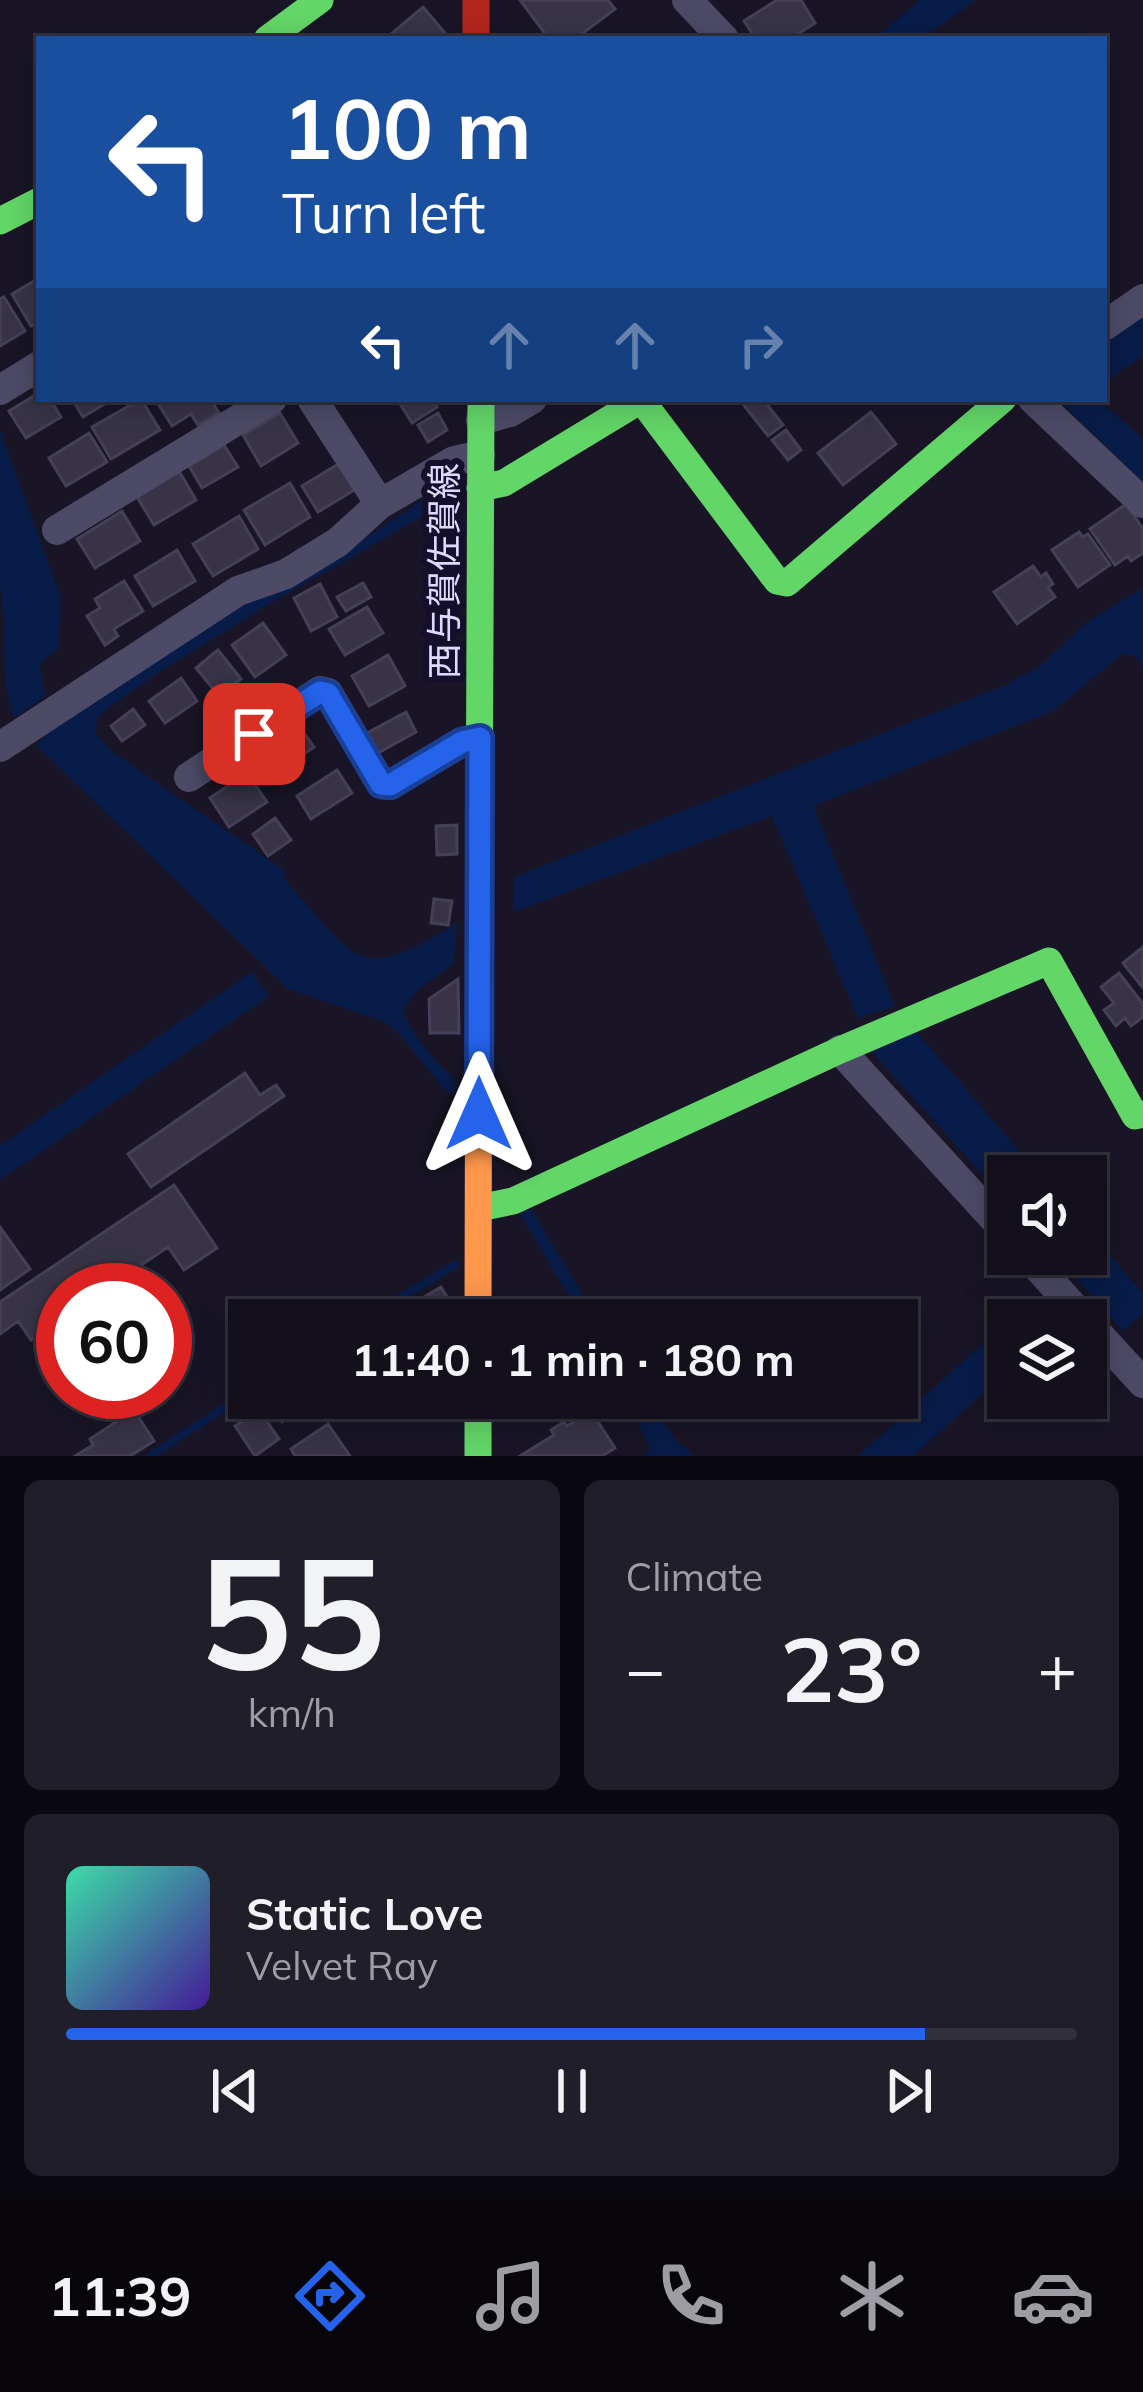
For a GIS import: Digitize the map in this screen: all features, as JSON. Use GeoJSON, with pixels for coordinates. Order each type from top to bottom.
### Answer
{"type":"FeatureCollection","features":[{"type":"Feature","properties":{"kind":"street"},"geometry":{"type":"LineString","coordinates":[[271,36],[320,0]]}},
{"type":"Feature","properties":{"kind":"street"},"geometry":{"type":"LineString","coordinates":[[476,0],[476,36]]}},
{"type":"Feature","properties":{"kind":"street"},"geometry":{"type":"LineString","coordinates":[[687,0],[721,36]]}},
{"type":"Feature","properties":{"kind":"street"},"geometry":{"type":"LineString","coordinates":[[0,221],[36,203]]}},
{"type":"Feature","properties":{"kind":"street"},"geometry":{"type":"LineString","coordinates":[[1107,324],[1143,299]]}},
{"type":"Feature","properties":{"kind":"street"},"geometry":{"type":"LineString","coordinates":[[0,390],[36,368]]}},
{"type":"Feature","properties":{"kind":"street"},"geometry":{"type":"LineString","coordinates":[[57,530],[267,402]]}},
{"type":"Feature","properties":{"kind":"street"},"geometry":{"type":"LineString","coordinates":[[314,402],[380,504]]}},
{"type":"Feature","properties":{"kind":"street"},"geometry":{"type":"LineString","coordinates":[[481,410],[510,412],[527,402]]}},
{"type":"Feature","properties":{"kind":"street"},"geometry":{"type":"LineString","coordinates":[[480,488],[504,483],[636,403],[644,405],[777,581],[787,583],[999,402]]}},
{"type":"Feature","properties":{"kind":"street"},"geometry":{"type":"LineString","coordinates":[[1036,402],[1143,503]]}},
{"type":"Feature","properties":{"kind":"street","name":"西与賀佐賀線"},"geometry":{"type":"LineString","coordinates":[[478,1299],[481,410]]}},
{"type":"Feature","properties":{"kind":"street"},"geometry":{"type":"LineString","coordinates":[[3,738],[238,591],[286,574],[338,542],[380,504],[454,461],[480,455]]}},
{"type":"Feature","properties":{"kind":"street"},"geometry":{"type":"LineString","coordinates":[[188,777],[320,692],[328,694],[381,784],[390,785],[462,742],[480,738]]}},
{"type":"Feature","properties":{"kind":"street"},"geometry":{"type":"LineString","coordinates":[[479,1208],[513,1201],[840,1049],[1049,961],[1135,1116],[1143,1114]]}},
{"type":"Feature","properties":{"kind":"street"},"geometry":{"type":"LineString","coordinates":[[840,1049],[987,1211]]}},
{"type":"Feature","properties":{"kind":"street"},"geometry":{"type":"LineString","coordinates":[[1045,1275],[1067,1299]]}},
{"type":"Feature","properties":{"kind":"street"},"geometry":{"type":"LineString","coordinates":[[1132,1350],[1143,1384]]}},
{"type":"Feature","properties":{"kind":"street"},"geometry":{"type":"LineString","coordinates":[[478,1419],[478,1456]]}},
{"type":"Feature","properties":{"kind":"water"},"geometry":{"type":"Polygon","coordinates":[[[920,0],[975,0],[926,36],[878,36],[920,0]]]}},
{"type":"Feature","properties":{"kind":"water"},"geometry":{"type":"Polygon","coordinates":[[[1143,315],[1143,356],[1107,381],[1107,339],[1143,315]]]}},
{"type":"Feature","properties":{"kind":"water"},"geometry":{"type":"Polygon","coordinates":[[[1060,402],[1101,402],[1143,439],[1143,482],[1060,402]]]}},
{"type":"Feature","properties":{"kind":"water"},"geometry":{"type":"Polygon","coordinates":[[[0,431],[61,598],[59,648],[39,665],[46,696],[14,718],[7,688],[0,586],[0,431]]]}},
{"type":"Feature","properties":{"kind":"water"},"geometry":{"type":"Polygon","coordinates":[[[451,481],[459,489],[328,571],[325,565],[451,481]]]}},
{"type":"Feature","properties":{"kind":"water"},"geometry":{"type":"Polygon","coordinates":[[[1143,588],[1143,669],[1135,656],[1122,654],[1053,711],[813,806],[895,1007],[858,1018],[772,816],[513,912],[514,877],[1006,685],[1039,667],[1086,623],[1143,588]]]}},
{"type":"Feature","properties":{"kind":"water"},"geometry":{"type":"Polygon","coordinates":[[[267,595],[274,601],[99,715],[95,733],[115,754],[284,870],[285,880],[328,929],[360,955],[397,954],[457,923],[454,963],[416,992],[403,1009],[425,1048],[456,1080],[455,1094],[445,1090],[383,1021],[288,989],[36,745],[69,714],[267,595]]]}},
{"type":"Feature","properties":{"kind":"water"},"geometry":{"type":"Polygon","coordinates":[[[252,972],[269,996],[0,1180],[0,1146],[252,972]]]}},
{"type":"Feature","properties":{"kind":"water"},"geometry":{"type":"Polygon","coordinates":[[[914,1029],[1023,1155],[987,1155],[987,1180],[871,1051],[914,1029]]]}},
{"type":"Feature","properties":{"kind":"water"},"geometry":{"type":"Polygon","coordinates":[[[531,1209],[585,1299],[571,1299],[519,1212],[531,1209]]]}},
{"type":"Feature","properties":{"kind":"water"},"geometry":{"type":"Polygon","coordinates":[[[1107,1252],[1143,1293],[1143,1313],[1123,1331],[1107,1313],[1107,1299],[1094,1299],[1073,1275],[1107,1275],[1107,1252]]]}},
{"type":"Feature","properties":{"kind":"water"},"geometry":{"type":"Polygon","coordinates":[[[987,1340],[987,1390],[913,1456],[858,1456],[899,1419],[918,1419],[918,1402],[987,1340]]]}},
{"type":"Feature","properties":{"kind":"water"},"geometry":{"type":"Polygon","coordinates":[[[636,1419],[661,1419],[694,1456],[644,1456],[651,1449],[636,1419]]]}},
{"type":"Feature","properties":{"kind":"building"},"geometry":{"type":"Polygon","coordinates":[[[520,0],[608,0],[615,9],[579,36],[547,36],[520,0]]]}},
{"type":"Feature","properties":{"kind":"building"},"geometry":{"type":"Polygon","coordinates":[[[777,0],[801,0],[815,23],[795,36],[754,36],[744,21],[777,0]]]}},
{"type":"Feature","properties":{"kind":"building"},"geometry":{"type":"Polygon","coordinates":[[[423,7],[447,36],[389,36],[423,7]]]}},
{"type":"Feature","properties":{"kind":"building"},"geometry":{"type":"Polygon","coordinates":[[[36,280],[36,323],[31,326],[12,294],[36,280]]]}},
{"type":"Feature","properties":{"kind":"building"},"geometry":{"type":"Polygon","coordinates":[[[4,297],[25,331],[0,346],[0,299],[4,297]]]}},
{"type":"Feature","properties":{"kind":"building"},"geometry":{"type":"Polygon","coordinates":[[[36,395],[36,402],[52,402],[61,417],[26,438],[9,411],[36,395]]]}},
{"type":"Feature","properties":{"kind":"building"},"geometry":{"type":"Polygon","coordinates":[[[74,402],[108,402],[83,417],[74,402]]]}},
{"type":"Feature","properties":{"kind":"building"},"geometry":{"type":"Polygon","coordinates":[[[143,402],[160,430],[111,459],[92,427],[143,402]]]}},
{"type":"Feature","properties":{"kind":"building"},"geometry":{"type":"Polygon","coordinates":[[[157,402],[212,402],[219,413],[198,425],[191,414],[172,426],[157,402]]]}},
{"type":"Feature","properties":{"kind":"building"},"geometry":{"type":"Polygon","coordinates":[[[399,402],[434,402],[437,407],[412,423],[399,402]]]}},
{"type":"Feature","properties":{"kind":"building"},"geometry":{"type":"Polygon","coordinates":[[[741,402],[765,402],[783,425],[768,436],[741,402]]]}},
{"type":"Feature","properties":{"kind":"building"},"geometry":{"type":"Polygon","coordinates":[[[871,412],[896,444],[843,485],[818,453],[871,412]]]}},
{"type":"Feature","properties":{"kind":"building"},"geometry":{"type":"Polygon","coordinates":[[[280,413],[298,443],[261,466],[243,435],[280,413]]]}},
{"type":"Feature","properties":{"kind":"building"},"geometry":{"type":"Polygon","coordinates":[[[438,413],[447,430],[428,442],[418,425],[438,413]]]}},
{"type":"Feature","properties":{"kind":"building"},"geometry":{"type":"Polygon","coordinates":[[[786,430],[801,450],[788,460],[772,440],[786,430]]]}},
{"type":"Feature","properties":{"kind":"building"},"geometry":{"type":"Polygon","coordinates":[[[89,433],[107,462],[66,486],[49,458],[89,433]]]}},
{"type":"Feature","properties":{"kind":"building"},"geometry":{"type":"Polygon","coordinates":[[[224,445],[238,467],[202,488],[189,466],[224,445]]]}},
{"type":"Feature","properties":{"kind":"building"},"geometry":{"type":"Polygon","coordinates":[[[340,463],[356,489],[318,512],[302,486],[340,463]]]}},
{"type":"Feature","properties":{"kind":"building"},"geometry":{"type":"Polygon","coordinates":[[[179,471],[196,500],[154,525],[137,497],[179,471]]]}},
{"type":"Feature","properties":{"kind":"building"},"geometry":{"type":"Polygon","coordinates":[[[290,483],[310,517],[265,545],[244,510],[290,483]]]}},
{"type":"Feature","properties":{"kind":"building"},"geometry":{"type":"Polygon","coordinates":[[[1126,504],[1143,529],[1143,553],[1115,565],[1090,529],[1126,504]]]}},
{"type":"Feature","properties":{"kind":"building"},"geometry":{"type":"Polygon","coordinates":[[[122,511],[140,541],[95,568],[77,539],[122,511]]]}},
{"type":"Feature","properties":{"kind":"building"},"geometry":{"type":"Polygon","coordinates":[[[239,516],[258,549],[213,576],[193,544],[239,516]]]}},
{"type":"Feature","properties":{"kind":"building"},"geometry":{"type":"Polygon","coordinates":[[[1079,532],[1083,537],[1088,534],[1110,565],[1078,587],[1052,550],[1079,532]]]}},
{"type":"Feature","properties":{"kind":"building"},"geometry":{"type":"Polygon","coordinates":[[[177,550],[195,581],[153,606],[135,576],[177,550]]]}},
{"type":"Feature","properties":{"kind":"building"},"geometry":{"type":"Polygon","coordinates":[[[1033,566],[1041,577],[1046,573],[1055,597],[1017,624],[994,592],[1033,566]]]}},
{"type":"Feature","properties":{"kind":"building"},"geometry":{"type":"Polygon","coordinates":[[[124,581],[143,611],[114,629],[118,636],[105,645],[87,616],[100,608],[95,599],[124,581]]]}},
{"type":"Feature","properties":{"kind":"building"},"geometry":{"type":"Polygon","coordinates":[[[363,583],[371,597],[346,611],[337,597],[363,583]]]}},
{"type":"Feature","properties":{"kind":"building"},"geometry":{"type":"Polygon","coordinates":[[[320,584],[337,617],[311,631],[294,598],[320,584]]]}},
{"type":"Feature","properties":{"kind":"building"},"geometry":{"type":"Polygon","coordinates":[[[367,607],[383,633],[345,655],[329,629],[367,607]]]}},
{"type":"Feature","properties":{"kind":"building"},"geometry":{"type":"Polygon","coordinates":[[[263,623],[286,655],[255,677],[232,645],[263,623]]]}},
{"type":"Feature","properties":{"kind":"building"},"geometry":{"type":"Polygon","coordinates":[[[218,650],[241,679],[219,696],[196,668],[218,650]]]}},
{"type":"Feature","properties":{"kind":"building"},"geometry":{"type":"Polygon","coordinates":[[[388,655],[405,686],[369,706],[352,676],[388,655]]]}},
{"type":"Feature","properties":{"kind":"building"},"geometry":{"type":"Polygon","coordinates":[[[181,678],[197,701],[165,723],[149,701],[181,678]]]}},
{"type":"Feature","properties":{"kind":"building"},"geometry":{"type":"Polygon","coordinates":[[[133,709],[145,725],[122,741],[111,726],[133,709]]]}},
{"type":"Feature","properties":{"kind":"building"},"geometry":{"type":"Polygon","coordinates":[[[406,712],[416,732],[378,753],[367,733],[406,712]]]}},
{"type":"Feature","properties":{"kind":"building"},"geometry":{"type":"Polygon","coordinates":[[[295,720],[314,747],[285,767],[267,740],[295,720]]]}},
{"type":"Feature","properties":{"kind":"building"},"geometry":{"type":"Polygon","coordinates":[[[337,770],[352,793],[311,819],[297,796],[337,770]]]}},
{"type":"Feature","properties":{"kind":"building"},"geometry":{"type":"Polygon","coordinates":[[[247,773],[267,802],[229,827],[210,798],[247,773]]]}},
{"type":"Feature","properties":{"kind":"building"},"geometry":{"type":"Polygon","coordinates":[[[275,818],[291,840],[268,856],[253,834],[275,818]]]}},
{"type":"Feature","properties":{"kind":"building"},"geometry":{"type":"Polygon","coordinates":[[[457,825],[457,854],[437,855],[436,826],[457,825]]]}},
{"type":"Feature","properties":{"kind":"building"},"geometry":{"type":"Polygon","coordinates":[[[434,899],[452,901],[448,925],[431,923],[434,899]]]}},
{"type":"Feature","properties":{"kind":"building"},"geometry":{"type":"Polygon","coordinates":[[[1143,947],[1143,988],[1123,963],[1143,947]]]}},
{"type":"Feature","properties":{"kind":"building"},"geometry":{"type":"Polygon","coordinates":[[[1119,973],[1143,1004],[1143,1017],[1131,1026],[1125,1018],[1116,1026],[1104,1010],[1114,1003],[1101,987],[1119,973]]]}},
{"type":"Feature","properties":{"kind":"building"},"geometry":{"type":"Polygon","coordinates":[[[458,979],[459,1033],[430,1033],[429,999],[458,979]]]}},
{"type":"Feature","properties":{"kind":"building"},"geometry":{"type":"Polygon","coordinates":[[[245,1073],[260,1095],[276,1085],[284,1096],[151,1187],[128,1154],[245,1073]]]}},
{"type":"Feature","properties":{"kind":"building"},"geometry":{"type":"Polygon","coordinates":[[[174,1185],[217,1248],[192,1265],[179,1263],[168,1247],[144,1263],[58,1263],[174,1185]]]}},
{"type":"Feature","properties":{"kind":"building"},"geometry":{"type":"Polygon","coordinates":[[[0,1227],[30,1269],[0,1290],[0,1227]]]}},
{"type":"Feature","properties":{"kind":"building"},"geometry":{"type":"Polygon","coordinates":[[[36,1278],[36,1337],[31,1340],[18,1321],[0,1334],[0,1302],[36,1278]]]}},
{"type":"Feature","properties":{"kind":"building"},"geometry":{"type":"Polygon","coordinates":[[[441,1287],[448,1299],[421,1299],[441,1287]]]}},
{"type":"Feature","properties":{"kind":"building"},"geometry":{"type":"Polygon","coordinates":[[[120,1419],[140,1419],[154,1441],[130,1456],[75,1456],[93,1445],[90,1439],[120,1419]]]}},
{"type":"Feature","properties":{"kind":"building"},"geometry":{"type":"Polygon","coordinates":[[[246,1419],[265,1419],[279,1439],[255,1456],[235,1426],[246,1419]]]}},
{"type":"Feature","properties":{"kind":"building"},"geometry":{"type":"Polygon","coordinates":[[[578,1419],[596,1419],[615,1448],[602,1456],[520,1456],[554,1435],[551,1430],[564,1422],[567,1426],[578,1419]]]}},
{"type":"Feature","properties":{"kind":"building"},"geometry":{"type":"Polygon","coordinates":[[[328,1424],[350,1456],[295,1456],[291,1449],[328,1424]]]}},
{"type":"Feature","properties":{"kind":"waterway"},"geometry":{"type":"LineString","coordinates":[[262,603],[332,564]]}},
{"type":"Feature","properties":{"kind":"waterway"},"geometry":{"type":"LineString","coordinates":[[398,1299],[455,1265]]}},
{"type":"Feature","properties":{"kind":"waterway"},"geometry":{"type":"LineString","coordinates":[[150,1456],[228,1406]]}},
{"type":"Feature","properties":{"kind":"traffic: fast"},"geometry":{"type":"LineString","coordinates":[[271,36],[320,0]]}},
{"type":"Feature","properties":{"kind":"traffic: fast"},"geometry":{"type":"LineString","coordinates":[[0,221],[36,203]]}},
{"type":"Feature","properties":{"kind":"traffic: fast"},"geometry":{"type":"LineString","coordinates":[[479,862],[481,402]]}},
{"type":"Feature","properties":{"kind":"traffic: fast"},"geometry":{"type":"LineString","coordinates":[[480,488],[504,483],[636,403],[645,405],[777,581],[787,583],[999,402]]}},
{"type":"Feature","properties":{"kind":"traffic: fast"},"geometry":{"type":"LineString","coordinates":[[479,1208],[513,1201],[840,1050],[1049,961],[1135,1116],[1143,1114]]}},
{"type":"Feature","properties":{"kind":"traffic: fast"},"geometry":{"type":"LineString","coordinates":[[478,1419],[478,1456]]}},
{"type":"Feature","properties":{"kind":"traffic: slow"},"geometry":{"type":"LineString","coordinates":[[478,1299],[479,862]]}},
{"type":"Feature","properties":{"kind":"traffic: jam"},"geometry":{"type":"LineString","coordinates":[[476,0],[476,36]]}},
{"type":"Feature","properties":{"kind":"route"},"geometry":{"type":"LineString","coordinates":[[254,734],[320,692],[328,694],[381,784],[390,785],[462,742],[480,738],[479,1114]]}}]}
